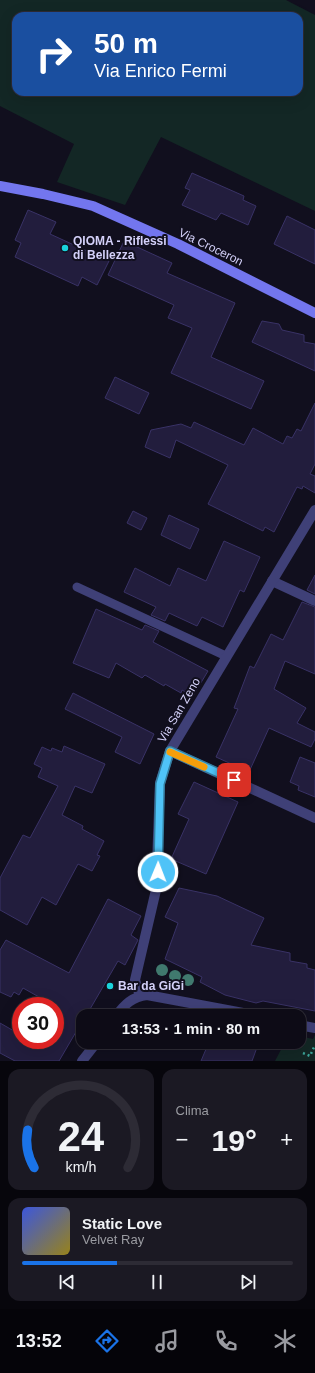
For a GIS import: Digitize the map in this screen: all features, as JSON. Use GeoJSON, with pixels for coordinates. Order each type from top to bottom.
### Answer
{"type":"FeatureCollection","features":[{"type":"Feature","properties":{"kind":"street","name":"Via Croceron"},"geometry":{"type":"LineString","coordinates":[[0,186],[43,194],[93,206],[178,244],[315,313]]}},
{"type":"Feature","properties":{"kind":"street","name":"Via San Zeno"},"geometry":{"type":"LineString","coordinates":[[140,996],[135,980],[156,890],[160,784],[170,751],[315,510]]}},
{"type":"Feature","properties":{"kind":"street"},"geometry":{"type":"LineString","coordinates":[[272,581],[315,601]]}},
{"type":"Feature","properties":{"kind":"street"},"geometry":{"type":"LineString","coordinates":[[170,751],[315,818]]}},
{"type":"Feature","properties":{"kind":"street"},"geometry":{"type":"LineString","coordinates":[[122,1009],[125,1005],[140,996],[154,995],[225,1009]]}},
{"type":"Feature","properties":{"kind":"street"},"geometry":{"type":"LineString","coordinates":[[82,1061],[91,1049]]}},
{"type":"Feature","properties":{"kind":"lane"},"geometry":{"type":"LineString","coordinates":[[77,587],[226,656]]}},
{"type":"Feature","properties":{"kind":"path"},"geometry":{"type":"LineString","coordinates":[[303,1053],[310,1056],[315,1045]]}},
{"type":"Feature","properties":{"kind":"green space"},"geometry":{"type":"Polygon","coordinates":[[[0,0],[286,0],[315,15],[315,211],[161,137],[125,205],[57,182],[74,144],[0,106],[0,0]]]}},
{"type":"Feature","properties":{"kind":"green space"},"geometry":{"type":"Polygon","coordinates":[[[315,1035],[315,1061],[275,1061],[281,1049],[306,1049],[306,1038],[313,1039],[315,1035]]]}},
{"type":"Feature","properties":{"kind":"building"},"geometry":{"type":"Polygon","coordinates":[[[192,173],[244,196],[243,200],[256,206],[248,225],[221,213],[216,220],[182,205],[190,190],[185,188],[192,173]]]}},
{"type":"Feature","properties":{"kind":"building"},"geometry":{"type":"Polygon","coordinates":[[[28,210],[56,222],[50,234],[109,261],[97,285],[82,277],[78,286],[15,257],[21,243],[15,240],[28,210]]]}},
{"type":"Feature","properties":{"kind":"building"},"geometry":{"type":"Polygon","coordinates":[[[287,216],[315,230],[315,264],[274,244],[287,216]]]}},
{"type":"Feature","properties":{"kind":"building"},"geometry":{"type":"Polygon","coordinates":[[[124,241],[172,263],[167,273],[235,303],[211,357],[264,381],[251,409],[171,373],[192,328],[168,318],[174,305],[108,275],[124,241]]]}},
{"type":"Feature","properties":{"kind":"building"},"geometry":{"type":"Polygon","coordinates":[[[262,321],[279,324],[282,330],[304,335],[304,342],[315,344],[315,371],[252,342],[262,321]]]}},
{"type":"Feature","properties":{"kind":"building"},"geometry":{"type":"Polygon","coordinates":[[[115,377],[149,393],[139,414],[105,398],[115,377]]]}},
{"type":"Feature","properties":{"kind":"building"},"geometry":{"type":"Polygon","coordinates":[[[315,403],[315,464],[310,474],[315,476],[315,493],[303,486],[302,489],[297,487],[274,532],[265,527],[263,531],[208,504],[228,465],[176,440],[170,458],[145,447],[151,430],[181,424],[191,428],[194,422],[244,445],[253,428],[283,444],[287,436],[292,438],[297,429],[301,431],[315,403]]]}},
{"type":"Feature","properties":{"kind":"building"},"geometry":{"type":"Polygon","coordinates":[[[133,511],[147,518],[141,530],[127,523],[133,511]]]}},
{"type":"Feature","properties":{"kind":"building"},"geometry":{"type":"Polygon","coordinates":[[[169,515],[199,529],[190,549],[161,535],[169,515]]]}},
{"type":"Feature","properties":{"kind":"building"},"geometry":{"type":"Polygon","coordinates":[[[224,541],[260,557],[244,592],[240,590],[223,627],[202,617],[197,626],[169,613],[165,621],[151,615],[156,607],[124,592],[135,568],[170,586],[178,568],[206,581],[224,541]]]}},
{"type":"Feature","properties":{"kind":"building"},"geometry":{"type":"Polygon","coordinates":[[[315,575],[315,594],[307,590],[315,575]]]}},
{"type":"Feature","properties":{"kind":"building"},"geometry":{"type":"Polygon","coordinates":[[[302,602],[315,607],[315,674],[285,661],[274,689],[306,708],[297,723],[315,732],[315,739],[311,747],[269,728],[249,772],[216,757],[238,709],[234,708],[250,666],[254,668],[271,634],[283,640],[302,602]]]}},
{"type":"Feature","properties":{"kind":"building"},"geometry":{"type":"Polygon","coordinates":[[[96,609],[142,630],[145,625],[159,631],[153,642],[208,671],[193,696],[182,690],[181,693],[165,684],[164,686],[145,675],[142,678],[116,663],[109,678],[73,663],[96,609]]]}},
{"type":"Feature","properties":{"kind":"building"},"geometry":{"type":"Polygon","coordinates":[[[73,693],[154,734],[140,764],[115,752],[122,737],[65,709],[73,693]]]}},
{"type":"Feature","properties":{"kind":"building"},"geometry":{"type":"Polygon","coordinates":[[[64,746],[105,764],[92,793],[75,786],[62,815],[83,826],[82,829],[104,841],[97,855],[100,856],[92,871],[78,864],[56,905],[42,897],[27,925],[0,910],[0,878],[23,835],[30,838],[58,786],[38,777],[42,768],[34,764],[42,747],[51,751],[52,748],[62,752],[64,746]]]}},
{"type":"Feature","properties":{"kind":"building"},"geometry":{"type":"Polygon","coordinates":[[[300,757],[315,763],[315,797],[298,790],[299,786],[290,782],[300,757]]]}},
{"type":"Feature","properties":{"kind":"building"},"geometry":{"type":"Polygon","coordinates":[[[194,782],[238,802],[206,874],[171,859],[189,819],[178,814],[194,782]]]}},
{"type":"Feature","properties":{"kind":"building"},"geometry":{"type":"Polygon","coordinates":[[[179,888],[217,896],[264,918],[251,945],[290,953],[290,961],[307,964],[307,968],[315,970],[315,1011],[263,1001],[256,1003],[225,995],[200,982],[202,977],[165,959],[178,923],[165,917],[179,888]]]}},
{"type":"Feature","properties":{"kind":"building"},"geometry":{"type":"Polygon","coordinates":[[[108,899],[141,916],[131,935],[138,940],[125,965],[118,961],[90,1009],[76,1009],[76,1032],[59,1061],[15,1061],[0,1053],[0,1023],[12,1030],[12,1049],[64,1049],[64,997],[39,997],[23,988],[19,995],[14,992],[11,997],[0,992],[0,950],[6,940],[69,973],[108,899]]]}},
{"type":"Feature","properties":{"kind":"building"},"geometry":{"type":"Polygon","coordinates":[[[206,1049],[256,1049],[252,1061],[201,1061],[206,1049]]]}},
{"type":"Feature","properties":{"kind":"slow traffic"},"geometry":{"type":"LineString","coordinates":[[170,752],[204,767]]}},
{"type":"Feature","properties":{"kind":"place","name":"QIOMA - Riflessi di Bellezza"},"geometry":{"type":"Point","coordinates":[65,248]}},
{"type":"Feature","properties":{"kind":"place","name":"Bar da GiGi"},"geometry":{"type":"Point","coordinates":[110,986]}},
{"type":"Feature","properties":{"kind":"route"},"geometry":{"type":"LineString","coordinates":[[158,872],[158,802],[160,784],[170,751],[234,780]]}}]}
